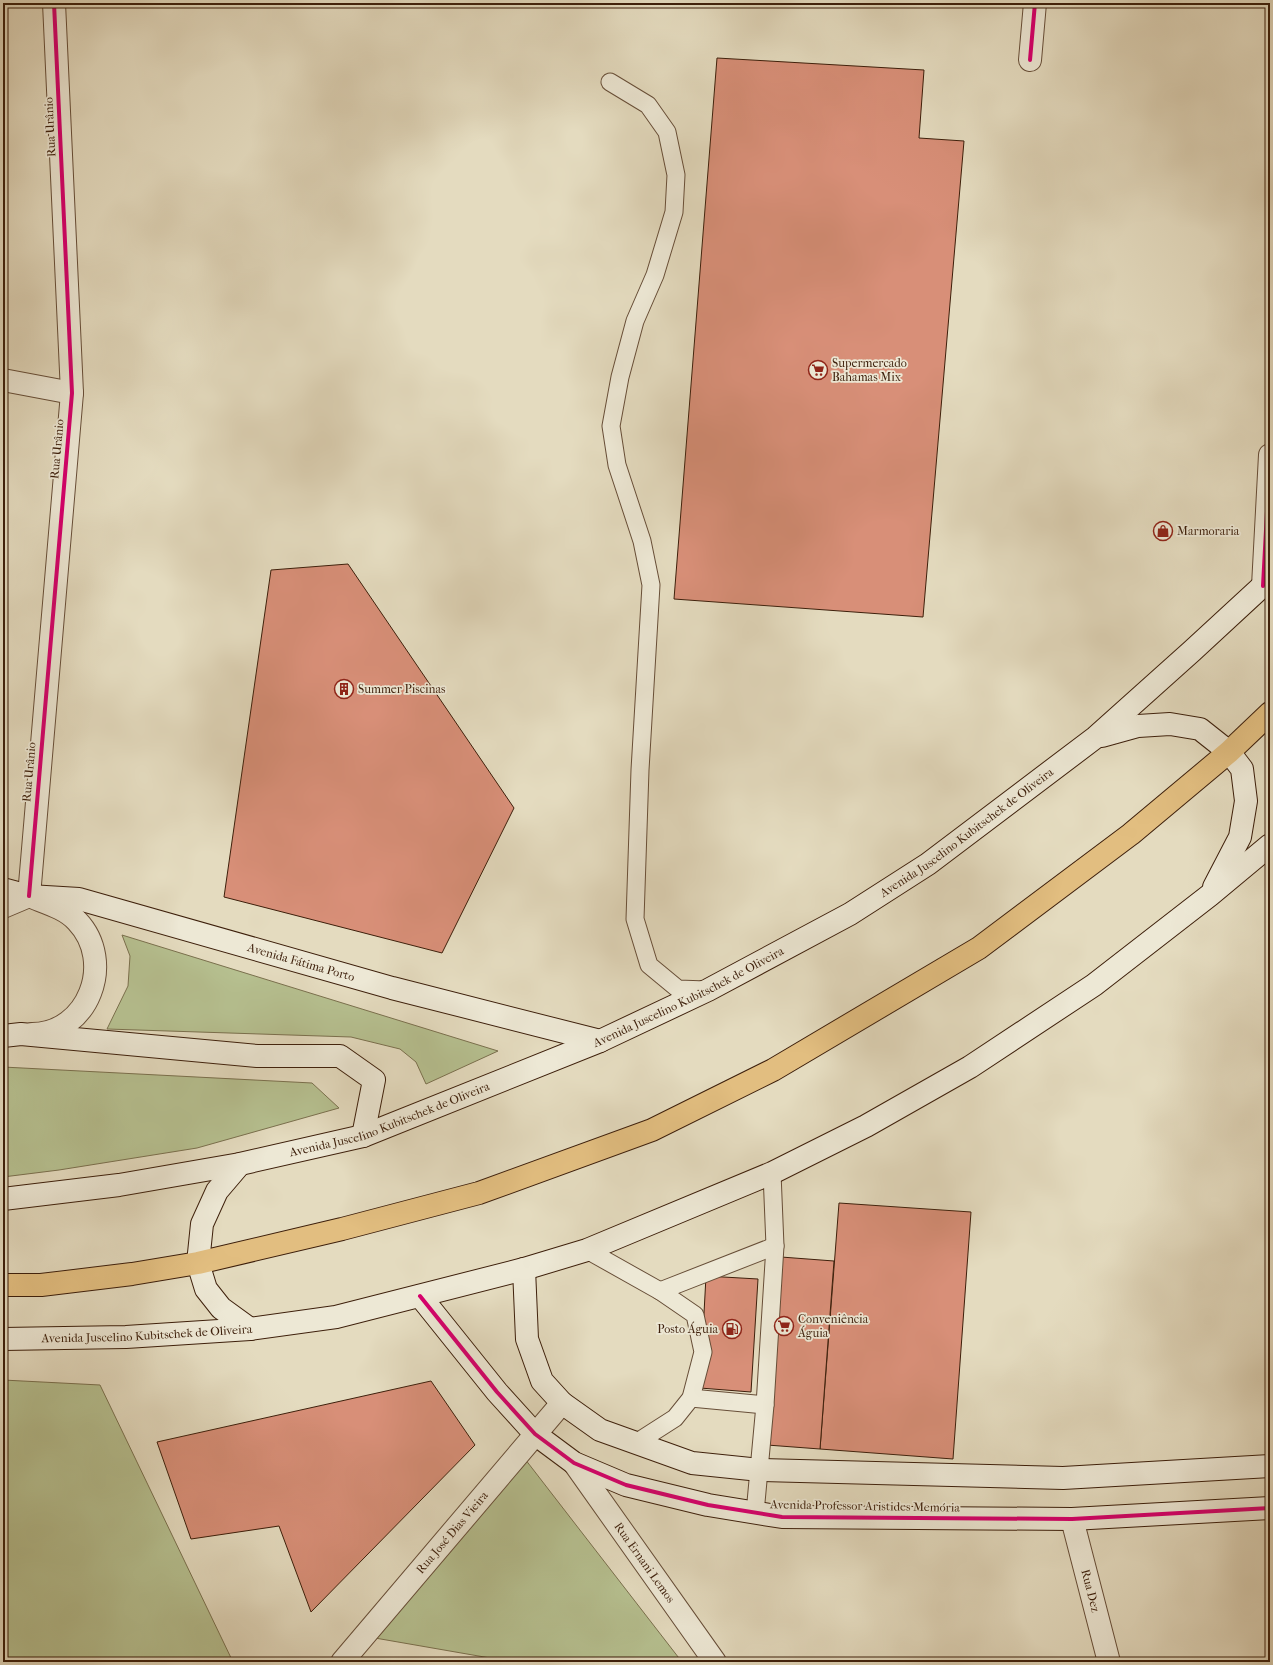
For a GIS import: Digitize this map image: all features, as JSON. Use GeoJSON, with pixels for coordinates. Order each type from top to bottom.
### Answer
{"type":"FeatureCollection","features":[{"type":"Feature","properties":{"kind":"main road","name":"Rua Urânio"},"geometry":{"type":"LineString","coordinates":[[29,896],[72,393],[54,3]]}},
{"type":"Feature","properties":{"kind":"main road"},"geometry":{"type":"LineString","coordinates":[[1030,60],[1035,3]]}},
{"type":"Feature","properties":{"kind":"main road"},"geometry":{"type":"LineString","coordinates":[[3,380],[72,393]]}},
{"type":"Feature","properties":{"kind":"main road"},"geometry":{"type":"LineString","coordinates":[[1266,582],[1270,455]]}},
{"type":"Feature","properties":{"kind":"main road","name":"Avenida Juscelino Kubitschek de Oliveira"},"geometry":{"type":"LineString","coordinates":[[3,1199],[119,1185],[240,1164],[363,1136],[600,1041],[708,990],[850,914],[928,864],[1096,737],[1266,582]]}},
{"type":"Feature","properties":{"kind":"main road"},"geometry":{"type":"LineString","coordinates":[[3,1285],[40,1285],[132,1274],[198,1263],[342,1229],[479,1193],[659,1127],[773,1070],[979,948],[1131,834],[1229,752],[1270,713]]}},
{"type":"Feature","properties":{"kind":"main road"},"geometry":{"type":"LineString","coordinates":[[1096,737],[1138,726],[1170,724],[1200,729],[1229,752],[1242,769],[1246,801],[1240,837],[1210,895]]}},
{"type":"Feature","properties":{"kind":"main road","name":"Avenida Juscelino Kubitschek de Oliveira"},"geometry":{"type":"LineString","coordinates":[[3,1339],[126,1337],[250,1330],[336,1317],[524,1269],[587,1250],[772,1173],[866,1126],[970,1068],[1094,985],[1210,895],[1270,846]]}},
{"type":"Feature","properties":{"kind":"main road","name":"Avenida Fátima Porto"},"geometry":{"type":"LineString","coordinates":[[3,889],[29,896],[79,899],[392,988],[600,1041]]}},
{"type":"Feature","properties":{"kind":"main road"},"geometry":{"type":"LineString","coordinates":[[3,907],[29,896],[63,910],[77,922],[88,936],[94,953],[96,971],[92,989],[84,1006],[72,1019],[57,1029],[40,1034],[9,1033]]}},
{"type":"Feature","properties":{"kind":"main road"},"geometry":{"type":"LineString","coordinates":[[9,1033],[257,1056],[340,1056],[374,1080],[363,1136]]}},
{"type":"Feature","properties":{"kind":"main road"},"geometry":{"type":"LineString","coordinates":[[240,1164],[217,1191],[202,1224],[198,1263],[206,1289],[221,1308],[250,1330]]}},
{"type":"Feature","properties":{"kind":"main road"},"geometry":{"type":"LineString","coordinates":[[524,1269],[527,1339],[542,1381],[562,1403],[600,1430],[692,1463],[760,1470],[1063,1478],[1270,1466]]}},
{"type":"Feature","properties":{"kind":"main road","name":"Avenida Professor Aristides Memória"},"geometry":{"type":"LineString","coordinates":[[420,1296],[497,1392],[535,1434],[574,1463],[626,1485],[708,1505],[782,1517],[1072,1520],[1270,1508]]}},
{"type":"Feature","properties":{"kind":"main road","name":"Rua José Dias Vieira"},"geometry":{"type":"LineString","coordinates":[[342,1662],[562,1403]]}},
{"type":"Feature","properties":{"kind":"main road","name":"Rua Ernani Lemos"},"geometry":{"type":"LineString","coordinates":[[574,1463],[715,1662]]}},
{"type":"Feature","properties":{"kind":"main road","name":"Rua Dez"},"geometry":{"type":"LineString","coordinates":[[1072,1520],[1109,1662]]}},
{"type":"Feature","properties":{"kind":"lane"},"geometry":{"type":"LineString","coordinates":[[610,82],[648,104],[667,132],[676,175],[674,212],[655,275],[635,322],[620,377],[610,426],[617,465],[642,541],[651,585],[640,770],[635,919],[650,965],[678,989],[708,990]]}},
{"type":"Feature","properties":{"kind":"lane"},"geometry":{"type":"LineString","coordinates":[[754,1513],[760,1470],[775,1246],[772,1173]]}},
{"type":"Feature","properties":{"kind":"lane"},"geometry":{"type":"LineString","coordinates":[[660,1291],[775,1246]]}},
{"type":"Feature","properties":{"kind":"lane"},"geometry":{"type":"LineString","coordinates":[[587,1250],[660,1291],[695,1315],[703,1352],[691,1398],[675,1418],[636,1443]]}},
{"type":"Feature","properties":{"kind":"lane"},"geometry":{"type":"LineString","coordinates":[[691,1398],[765,1405]]}},
{"type":"Feature","properties":{"kind":"green space"},"geometry":{"type":"Polygon","coordinates":[[[122,935],[498,1051],[426,1084],[416,1062],[400,1049],[351,1037],[107,1029],[128,986],[130,956],[122,935]]]}},
{"type":"Feature","properties":{"kind":"green space"},"geometry":{"type":"Polygon","coordinates":[[[3,1067],[312,1083],[339,1108],[197,1148],[59,1170],[3,1177],[3,1067]]]}},
{"type":"Feature","properties":{"kind":"green space"},"geometry":{"type":"Polygon","coordinates":[[[3,1380],[100,1385],[233,1662],[3,1662],[3,1380]]]}},
{"type":"Feature","properties":{"kind":"green space"},"geometry":{"type":"Polygon","coordinates":[[[525,1459],[682,1662],[513,1662],[375,1638],[525,1459]]]}},
{"type":"Feature","properties":{"kind":"building","name":"Supermercado Bahamas Mix"},"geometry":{"type":"Polygon","coordinates":[[[717,58],[924,70],[919,138],[964,141],[923,617],[674,599],[717,58]]]}},
{"type":"Feature","properties":{"kind":"building","name":"Summer Piscinas"},"geometry":{"type":"Polygon","coordinates":[[[348,564],[514,808],[442,953],[224,897],[271,570],[348,564]]]}},
{"type":"Feature","properties":{"kind":"building"},"geometry":{"type":"Polygon","coordinates":[[[839,1203],[971,1212],[953,1459],[820,1449],[839,1203]]]}},
{"type":"Feature","properties":{"kind":"building"},"geometry":{"type":"Polygon","coordinates":[[[781,1257],[834,1261],[820,1449],[767,1445],[781,1257]]]}},
{"type":"Feature","properties":{"kind":"building"},"geometry":{"type":"Polygon","coordinates":[[[706,1276],[758,1279],[751,1392],[700,1388],[706,1276]]]}},
{"type":"Feature","properties":{"kind":"building"},"geometry":{"type":"Polygon","coordinates":[[[431,1381],[475,1445],[311,1612],[279,1526],[191,1539],[157,1442],[431,1381]]]}},
{"type":"Feature","properties":{"kind":"cycle path"},"geometry":{"type":"LineString","coordinates":[[29,896],[72,393],[54,3]]}},
{"type":"Feature","properties":{"kind":"cycle path"},"geometry":{"type":"LineString","coordinates":[[1030,60],[1035,3]]}},
{"type":"Feature","properties":{"kind":"cycle path"},"geometry":{"type":"LineString","coordinates":[[1263,586],[1270,455]]}},
{"type":"Feature","properties":{"kind":"cycle path"},"geometry":{"type":"LineString","coordinates":[[420,1296],[497,1392],[535,1434],[574,1463],[626,1485],[708,1505],[782,1517],[1072,1519],[1270,1508]]}},
{"type":"Feature","properties":{"kind":"place","name":"Supermercado Bahamas Mix"},"geometry":{"type":"Point","coordinates":[818,370]}},
{"type":"Feature","properties":{"kind":"place","name":"Marmoraria"},"geometry":{"type":"Point","coordinates":[1163,531]}},
{"type":"Feature","properties":{"kind":"place","name":"Summer Piscinas"},"geometry":{"type":"Point","coordinates":[344,689]}},
{"type":"Feature","properties":{"kind":"place","name":"Conveniência Águia"},"geometry":{"type":"Point","coordinates":[784,1326]}},
{"type":"Feature","properties":{"kind":"place","name":"Posto Águia"},"geometry":{"type":"Point","coordinates":[732,1329]}}]}
